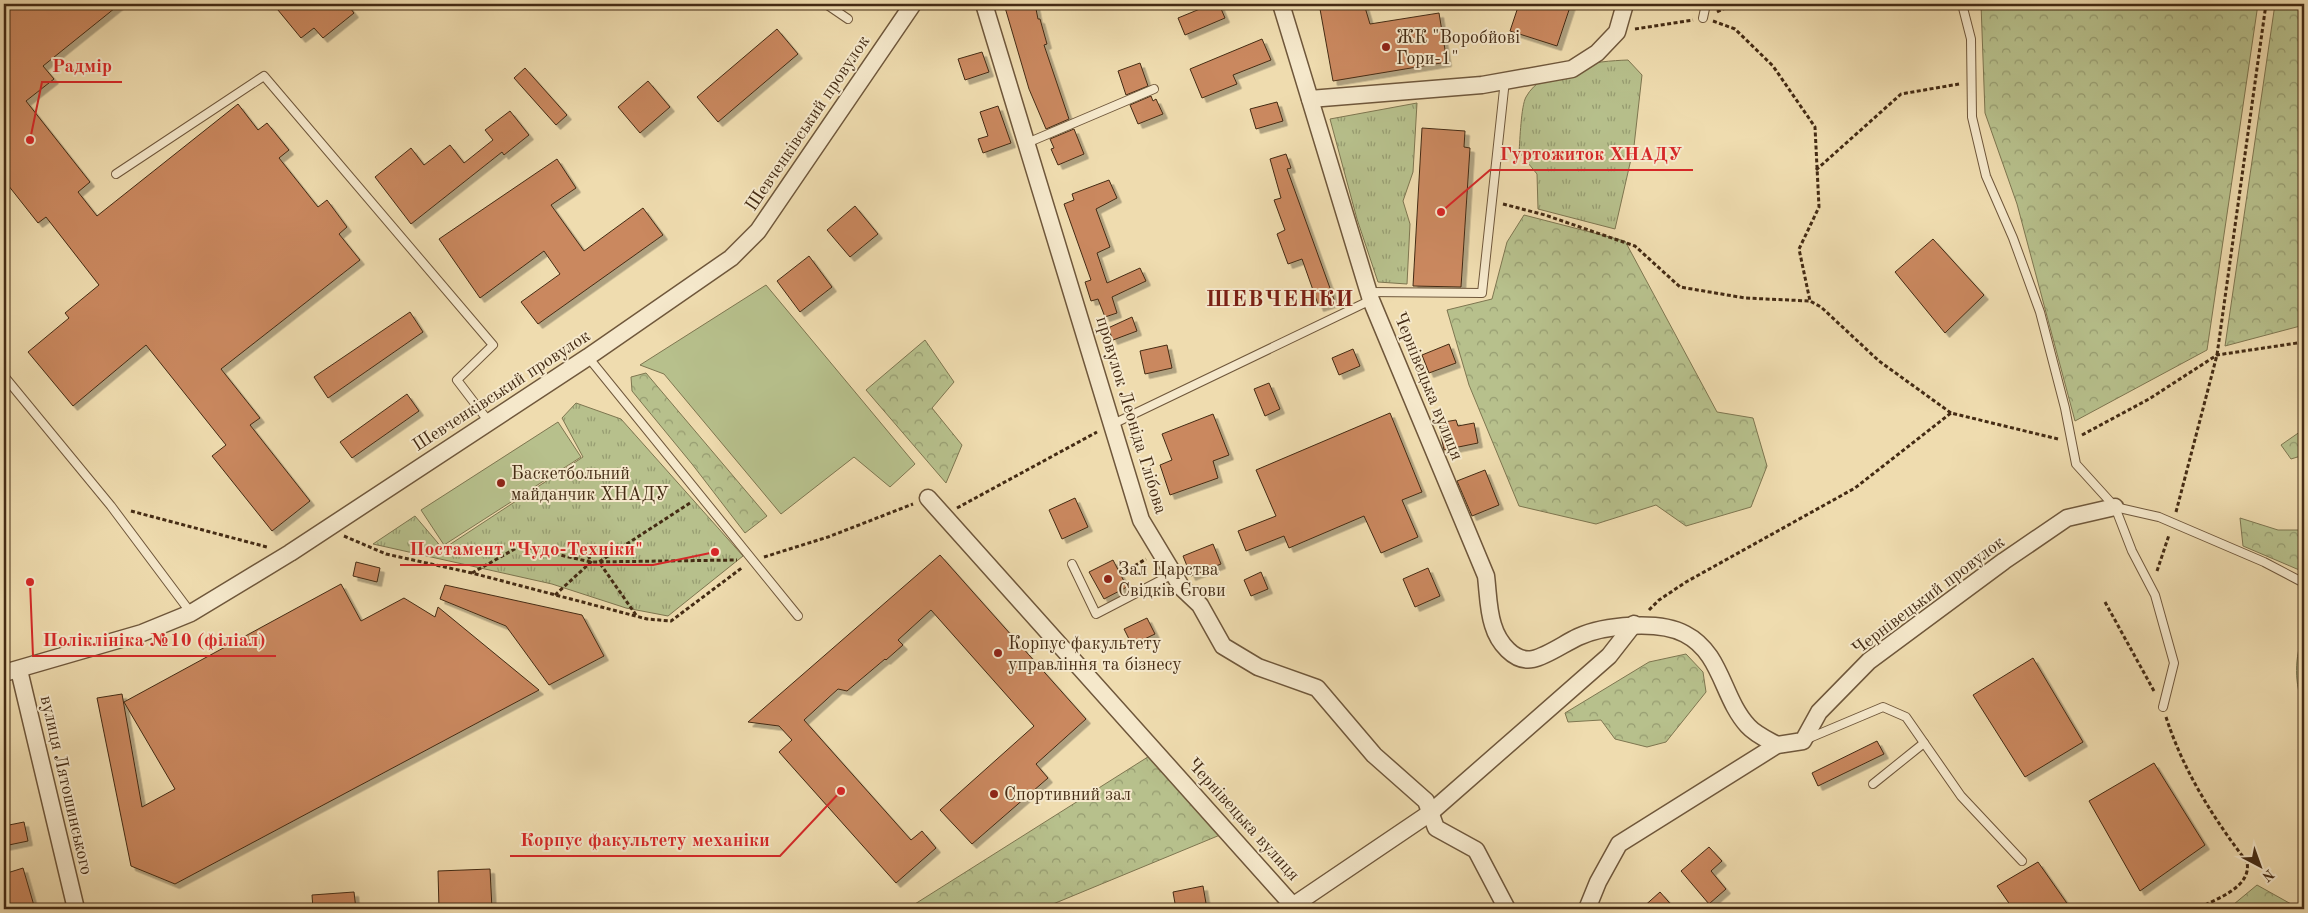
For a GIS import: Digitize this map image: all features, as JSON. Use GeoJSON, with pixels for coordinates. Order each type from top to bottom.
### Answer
{"type":"FeatureCollection","features":[{"type":"Feature","properties":{"kind":"street","name":"Шевченківський провулок"},"geometry":{"type":"LineString","coordinates":[[11,672],[142,633],[191,613],[290,553],[588,357],[731,258],[758,231],[913,4]]}},
{"type":"Feature","properties":{"kind":"street","name":"провулок Леоніда Глібова"},"geometry":{"type":"LineString","coordinates":[[984,4],[1141,520],[1182,588],[1200,605],[1223,646],[1258,667],[1316,688],[1374,755],[1426,801],[1436,828],[1476,850],[1507,909]]}},
{"type":"Feature","properties":{"kind":"street","name":"Чернівецька вулиця"},"geometry":{"type":"LineString","coordinates":[[1281,4],[1370,296],[1486,576],[1493,625],[1503,646],[1511,653],[1522,658],[1533,659],[1580,636],[1634,624],[1667,628],[1685,634],[1708,651],[1748,727],[1777,745]]}},
{"type":"Feature","properties":{"kind":"street"},"geometry":{"type":"LineString","coordinates":[[1310,99],[1482,85],[1572,69],[1597,53],[1617,32],[1624,4]]}},
{"type":"Feature","properties":{"kind":"street","name":"Чернівецька вулиця"},"geometry":{"type":"LineString","coordinates":[[928,498],[1296,907],[1430,813],[1609,656],[1634,624]]}},
{"type":"Feature","properties":{"kind":"street","name":"Чернівецький провулок"},"geometry":{"type":"LineString","coordinates":[[1803,741],[1819,712],[1869,661],[2004,561],[2067,518],[2115,507]]}},
{"type":"Feature","properties":{"kind":"street","name":"вулиця Лятошинського"},"geometry":{"type":"LineString","coordinates":[[11,672],[76,909]]}},
{"type":"Feature","properties":{"kind":"street"},"geometry":{"type":"LineString","coordinates":[[1587,909],[1598,882],[1619,844],[1777,745],[1803,741]]}},
{"type":"Feature","properties":{"kind":"lane"},"geometry":{"type":"LineString","coordinates":[[826,4],[848,19]]}},
{"type":"Feature","properties":{"kind":"lane"},"geometry":{"type":"LineString","coordinates":[[1703,18],[1706,4]]}},
{"type":"Feature","properties":{"kind":"lane"},"geometry":{"type":"LineString","coordinates":[[1962,4],[1971,38],[1970,82],[1972,117],[1986,176],[2013,238],[2040,312],[2065,408],[2070,442],[2076,464],[2115,507],[2132,551],[2151,588],[2174,663],[2163,707]]}},
{"type":"Feature","properties":{"kind":"lane"},"geometry":{"type":"LineString","coordinates":[[116,174],[264,76],[493,345],[457,380],[489,422]]}},
{"type":"Feature","properties":{"kind":"lane"},"geometry":{"type":"LineString","coordinates":[[1113,424],[1370,296],[1482,293],[1505,80]]}},
{"type":"Feature","properties":{"kind":"lane"},"geometry":{"type":"LineString","coordinates":[[1027,143],[1154,89]]}},
{"type":"Feature","properties":{"kind":"lane"},"geometry":{"type":"LineString","coordinates":[[588,357],[798,616]]}},
{"type":"Feature","properties":{"kind":"lane"},"geometry":{"type":"LineString","coordinates":[[4,376],[111,506],[191,613]]}},
{"type":"Feature","properties":{"kind":"lane"},"geometry":{"type":"LineString","coordinates":[[2115,507],[2159,517],[2264,562],[2304,583]]}},
{"type":"Feature","properties":{"kind":"lane"},"geometry":{"type":"LineString","coordinates":[[1072,564],[1096,614],[1174,574]]}},
{"type":"Feature","properties":{"kind":"lane"},"geometry":{"type":"LineString","coordinates":[[1803,741],[1883,707],[1906,717],[1961,796],[2022,861]]}},
{"type":"Feature","properties":{"kind":"lane"},"geometry":{"type":"LineString","coordinates":[[1873,784],[1924,743]]}},
{"type":"Feature","properties":{"kind":"path"},"geometry":{"type":"LineString","coordinates":[[2151,588],[2173,523],[2217,355],[2266,4]]}},
{"type":"Feature","properties":{"kind":"path"},"geometry":{"type":"LineString","coordinates":[[1617,32],[1703,18],[1722,22],[1735,29],[1773,66],[1815,127],[1819,207],[1799,249],[1810,301]]}},
{"type":"Feature","properties":{"kind":"path"},"geometry":{"type":"LineString","coordinates":[[1816,171],[1901,94],[1970,82]]}},
{"type":"Feature","properties":{"kind":"path"},"geometry":{"type":"LineString","coordinates":[[1492,201],[1544,215],[1635,246],[1680,287],[1745,298],[1810,301],[1821,307],[1879,360],[1951,413],[2070,442],[2149,399],[2217,355],[2304,342]]}},
{"type":"Feature","properties":{"kind":"path"},"geometry":{"type":"LineString","coordinates":[[1634,624],[1659,600],[1686,582],[1856,488],[1951,413]]}},
{"type":"Feature","properties":{"kind":"path"},"geometry":{"type":"LineString","coordinates":[[952,510],[1113,424]]}},
{"type":"Feature","properties":{"kind":"path"},"geometry":{"type":"LineString","coordinates":[[599,562],[701,496]]}},
{"type":"Feature","properties":{"kind":"path"},"geometry":{"type":"LineString","coordinates":[[472,573],[520,546],[591,562],[753,560],[828,536],[928,498]]}},
{"type":"Feature","properties":{"kind":"path"},"geometry":{"type":"LineString","coordinates":[[111,506],[290,553]]}},
{"type":"Feature","properties":{"kind":"path"},"geometry":{"type":"LineString","coordinates":[[327,528],[386,554],[472,573],[637,616],[671,621],[753,560]]}},
{"type":"Feature","properties":{"kind":"path"},"geometry":{"type":"LineString","coordinates":[[586,550],[591,562]]}},
{"type":"Feature","properties":{"kind":"path"},"geometry":{"type":"LineString","coordinates":[[555,595],[591,562]]}},
{"type":"Feature","properties":{"kind":"path"},"geometry":{"type":"LineString","coordinates":[[599,562],[637,616]]}},
{"type":"Feature","properties":{"kind":"path"},"geometry":{"type":"LineString","coordinates":[[2105,602],[2163,707],[2176,749],[2220,826],[2246,862],[2248,868],[2248,875],[2240,885],[2197,909]]}},
{"type":"Feature","properties":{"kind":"green space"},"geometry":{"type":"Polygon","coordinates":[[[1981,4],[2258,4],[2207,350],[2075,421],[2017,204],[1985,113],[1981,4]]]}},
{"type":"Feature","properties":{"kind":"green space"},"geometry":{"type":"Polygon","coordinates":[[[2275,4],[2304,4],[2304,325],[2225,346],[2275,4]]]}},
{"type":"Feature","properties":{"kind":"green space"},"geometry":{"type":"Polygon","coordinates":[[[1628,60],[1642,75],[1634,146],[1615,229],[1538,209],[1537,174],[1519,152],[1522,115],[1526,97],[1534,87],[1557,72],[1586,64],[1628,60]]]}},
{"type":"Feature","properties":{"kind":"green space"},"geometry":{"type":"Polygon","coordinates":[[[1417,103],[1413,172],[1403,201],[1410,224],[1407,284],[1378,282],[1357,219],[1330,119],[1417,103]]]}},
{"type":"Feature","properties":{"kind":"green space"},"geometry":{"type":"Polygon","coordinates":[[[1524,215],[1625,241],[1717,412],[1753,418],[1767,466],[1751,507],[1686,526],[1656,505],[1596,524],[1519,506],[1469,385],[1447,310],[1492,299],[1507,242],[1524,215]]]}},
{"type":"Feature","properties":{"kind":"green space"},"geometry":{"type":"Polygon","coordinates":[[[766,285],[915,464],[890,487],[854,457],[781,514],[664,374],[640,365],[766,285]]]}},
{"type":"Feature","properties":{"kind":"green space"},"geometry":{"type":"Polygon","coordinates":[[[925,340],[954,382],[932,408],[962,445],[946,483],[866,390],[925,340]]]}},
{"type":"Feature","properties":{"kind":"green space"},"geometry":{"type":"Polygon","coordinates":[[[646,373],[767,516],[745,533],[632,391],[631,377],[646,373]]]}},
{"type":"Feature","properties":{"kind":"green space"},"geometry":{"type":"Polygon","coordinates":[[[576,403],[621,419],[743,556],[668,616],[626,608],[552,584],[373,544],[415,516],[443,549],[583,457],[562,418],[576,403]]]}},
{"type":"Feature","properties":{"kind":"green space","name":"Баскетбольний майданчик ХНАДУ"},"geometry":{"type":"Polygon","coordinates":[[[558,422],[581,457],[444,545],[421,510],[558,422]]]}},
{"type":"Feature","properties":{"kind":"green space"},"geometry":{"type":"Polygon","coordinates":[[[2304,429],[2304,455],[2291,459],[2281,445],[2304,429]]]}},
{"type":"Feature","properties":{"kind":"green space"},"geometry":{"type":"Polygon","coordinates":[[[2240,518],[2278,530],[2304,530],[2304,572],[2243,546],[2240,518]]]}},
{"type":"Feature","properties":{"kind":"green space"},"geometry":{"type":"Polygon","coordinates":[[[2304,632],[2304,709],[2298,689],[2297,661],[2304,632]]]}},
{"type":"Feature","properties":{"kind":"green space"},"geometry":{"type":"Polygon","coordinates":[[[1686,654],[1703,672],[1706,692],[1666,742],[1647,747],[1615,739],[1601,720],[1568,722],[1565,713],[1649,662],[1686,654]]]}},
{"type":"Feature","properties":{"kind":"green space"},"geometry":{"type":"Polygon","coordinates":[[[1151,755],[1220,835],[1041,909],[907,909],[1151,755]]]}},
{"type":"Feature","properties":{"kind":"green space"},"geometry":{"type":"Polygon","coordinates":[[[2257,885],[2300,909],[2228,909],[2257,885]]]}},
{"type":"Feature","properties":{"kind":"building"},"geometry":{"type":"Polygon","coordinates":[[[4,4],[120,4],[43,66],[54,79],[26,101],[90,182],[78,192],[97,216],[238,104],[258,130],[267,123],[289,150],[279,158],[318,207],[327,200],[347,227],[339,234],[360,260],[221,369],[260,418],[250,425],[310,501],[272,531],[212,456],[226,445],[146,345],[73,406],[28,352],[69,318],[65,313],[99,285],[46,217],[38,223],[4,180],[4,4]]]}},
{"type":"Feature","properties":{"kind":"building"},"geometry":{"type":"Polygon","coordinates":[[[273,4],[347,4],[354,13],[323,38],[314,28],[301,38],[273,4]]]}},
{"type":"Feature","properties":{"kind":"building"},"geometry":{"type":"Polygon","coordinates":[[[1004,4],[1035,4],[1047,44],[1044,45],[1069,119],[1046,129],[1029,89],[1004,4]]]}},
{"type":"Feature","properties":{"kind":"building"},"geometry":{"type":"Polygon","coordinates":[[[1212,4],[1219,4],[1225,18],[1185,35],[1178,18],[1212,4]]]}},
{"type":"Feature","properties":{"kind":"building","name":"ЖК \"Воробйові Гори-1\""},"geometry":{"type":"Polygon","coordinates":[[[1336,4],[1364,4],[1370,24],[1439,13],[1447,62],[1333,81],[1320,9],[1336,4]]]}},
{"type":"Feature","properties":{"kind":"building"},"geometry":{"type":"Polygon","coordinates":[[[1519,4],[1571,4],[1557,46],[1510,31],[1519,4]]]}},
{"type":"Feature","properties":{"kind":"building"},"geometry":{"type":"Polygon","coordinates":[[[777,29],[798,54],[718,122],[697,97],[777,29]]]}},
{"type":"Feature","properties":{"kind":"building"},"geometry":{"type":"Polygon","coordinates":[[[1262,39],[1271,60],[1233,75],[1237,84],[1202,98],[1190,69],[1262,39]]]}},
{"type":"Feature","properties":{"kind":"building"},"geometry":{"type":"Polygon","coordinates":[[[982,52],[989,72],[965,80],[958,59],[982,52]]]}},
{"type":"Feature","properties":{"kind":"building"},"geometry":{"type":"Polygon","coordinates":[[[1140,63],[1148,86],[1126,95],[1118,71],[1140,63]]]}},
{"type":"Feature","properties":{"kind":"building"},"geometry":{"type":"Polygon","coordinates":[[[525,68],[567,115],[556,125],[514,78],[525,68]]]}},
{"type":"Feature","properties":{"kind":"building"},"geometry":{"type":"Polygon","coordinates":[[[648,81],[670,107],[640,133],[618,107],[648,81]]]}},
{"type":"Feature","properties":{"kind":"building"},"geometry":{"type":"Polygon","coordinates":[[[1151,96],[1153,101],[1156,99],[1163,114],[1138,124],[1130,105],[1151,96]]]}},
{"type":"Feature","properties":{"kind":"building"},"geometry":{"type":"Polygon","coordinates":[[[1277,102],[1283,121],[1256,129],[1250,109],[1277,102]]]}},
{"type":"Feature","properties":{"kind":"building"},"geometry":{"type":"Polygon","coordinates":[[[998,106],[1011,143],[983,153],[978,139],[988,136],[980,112],[998,106]]]}},
{"type":"Feature","properties":{"kind":"building"},"geometry":{"type":"Polygon","coordinates":[[[510,111],[529,135],[504,155],[502,152],[411,224],[375,177],[411,148],[424,165],[450,145],[464,163],[493,140],[485,130],[510,111]]]}},
{"type":"Feature","properties":{"kind":"building"},"geometry":{"type":"Polygon","coordinates":[[[1422,128],[1465,131],[1464,147],[1470,148],[1461,287],[1413,286],[1422,128]]]}},
{"type":"Feature","properties":{"kind":"building"},"geometry":{"type":"Polygon","coordinates":[[[1074,129],[1084,154],[1058,165],[1051,149],[1054,148],[1050,139],[1074,129]]]}},
{"type":"Feature","properties":{"kind":"building"},"geometry":{"type":"Polygon","coordinates":[[[1286,154],[1291,168],[1287,169],[1335,302],[1319,307],[1302,259],[1288,264],[1277,234],[1285,230],[1274,200],[1281,198],[1270,159],[1286,154]]]}},
{"type":"Feature","properties":{"kind":"building"},"geometry":{"type":"Polygon","coordinates":[[[557,159],[576,188],[551,205],[584,251],[643,208],[663,235],[538,324],[521,302],[560,274],[544,251],[480,298],[439,239],[557,159]]]}},
{"type":"Feature","properties":{"kind":"building"},"geometry":{"type":"Polygon","coordinates":[[[1109,180],[1117,198],[1096,209],[1110,247],[1097,253],[1107,283],[1140,268],[1146,281],[1112,297],[1117,313],[1105,317],[1098,299],[1091,301],[1085,282],[1091,280],[1064,204],[1074,200],[1072,194],[1109,180]]]}},
{"type":"Feature","properties":{"kind":"building"},"geometry":{"type":"Polygon","coordinates":[[[855,206],[878,234],[850,257],[827,230],[855,206]]]}},
{"type":"Feature","properties":{"kind":"building"},"geometry":{"type":"Polygon","coordinates":[[[1933,239],[1984,295],[1945,333],[1895,272],[1933,239]]]}},
{"type":"Feature","properties":{"kind":"building"},"geometry":{"type":"Polygon","coordinates":[[[809,256],[832,287],[800,312],[777,281],[809,256]]]}},
{"type":"Feature","properties":{"kind":"building"},"geometry":{"type":"Polygon","coordinates":[[[410,312],[423,332],[328,398],[314,377],[410,312]]]}},
{"type":"Feature","properties":{"kind":"building"},"geometry":{"type":"Polygon","coordinates":[[[1132,317],[1137,331],[1113,340],[1108,328],[1132,317]]]}},
{"type":"Feature","properties":{"kind":"building"},"geometry":{"type":"Polygon","coordinates":[[[1449,344],[1456,363],[1429,373],[1422,355],[1449,344]]]}},
{"type":"Feature","properties":{"kind":"building"},"geometry":{"type":"Polygon","coordinates":[[[1167,345],[1172,368],[1145,374],[1140,351],[1167,345]]]}},
{"type":"Feature","properties":{"kind":"building"},"geometry":{"type":"Polygon","coordinates":[[[1353,349],[1360,366],[1339,375],[1332,358],[1353,349]]]}},
{"type":"Feature","properties":{"kind":"building"},"geometry":{"type":"Polygon","coordinates":[[[1269,383],[1280,409],[1265,416],[1254,389],[1269,383]]]}},
{"type":"Feature","properties":{"kind":"building"},"geometry":{"type":"Polygon","coordinates":[[[407,394],[419,411],[352,458],[340,442],[407,394]]]}},
{"type":"Feature","properties":{"kind":"building"},"geometry":{"type":"Polygon","coordinates":[[[1390,413],[1422,492],[1402,500],[1418,537],[1381,553],[1364,516],[1289,548],[1284,536],[1246,551],[1238,531],[1276,516],[1256,470],[1390,413]]]}},
{"type":"Feature","properties":{"kind":"building"},"geometry":{"type":"Polygon","coordinates":[[[1213,414],[1229,455],[1213,461],[1218,478],[1170,495],[1160,465],[1172,460],[1162,434],[1213,414]]]}},
{"type":"Feature","properties":{"kind":"building"},"geometry":{"type":"Polygon","coordinates":[[[1456,420],[1458,426],[1474,423],[1478,443],[1444,450],[1438,423],[1456,420]]]}},
{"type":"Feature","properties":{"kind":"building"},"geometry":{"type":"Polygon","coordinates":[[[1485,470],[1499,505],[1472,516],[1457,481],[1485,470]]]}},
{"type":"Feature","properties":{"kind":"building"},"geometry":{"type":"Polygon","coordinates":[[[1075,498],[1088,527],[1062,539],[1049,510],[1075,498]]]}},
{"type":"Feature","properties":{"kind":"building"},"geometry":{"type":"Polygon","coordinates":[[[1213,544],[1221,564],[1191,576],[1183,556],[1213,544]]]}},
{"type":"Feature","properties":{"kind":"building"},"geometry":{"type":"Polygon","coordinates":[[[940,555],[1086,719],[1036,764],[1048,778],[972,844],[940,810],[1034,726],[931,610],[898,640],[903,645],[886,660],[847,691],[838,689],[804,720],[911,840],[922,831],[936,848],[896,883],[779,752],[792,740],[779,726],[748,722],[940,555]]]}},
{"type":"Feature","properties":{"kind":"building","name":"Зал Царства Свідків Єгови"},"geometry":{"type":"Polygon","coordinates":[[[1113,560],[1127,587],[1104,599],[1089,572],[1113,560]]]}},
{"type":"Feature","properties":{"kind":"building"},"geometry":{"type":"Polygon","coordinates":[[[356,562],[380,568],[377,582],[353,576],[356,562]]]}},
{"type":"Feature","properties":{"kind":"building"},"geometry":{"type":"Polygon","coordinates":[[[1428,568],[1440,596],[1415,607],[1403,579],[1428,568]]]}},
{"type":"Feature","properties":{"kind":"building"},"geometry":{"type":"Polygon","coordinates":[[[1261,572],[1268,589],[1251,596],[1244,580],[1261,572]]]}},
{"type":"Feature","properties":{"kind":"building"},"geometry":{"type":"Polygon","coordinates":[[[341,584],[361,621],[404,598],[435,617],[438,607],[539,690],[175,884],[131,866],[97,698],[122,694],[142,807],[175,789],[124,702],[341,584]]]}},
{"type":"Feature","properties":{"kind":"building"},"geometry":{"type":"Polygon","coordinates":[[[445,585],[582,615],[604,656],[549,685],[506,626],[440,599],[445,585]]]}},
{"type":"Feature","properties":{"kind":"building"},"geometry":{"type":"Polygon","coordinates":[[[1147,618],[1155,634],[1132,645],[1124,629],[1147,618]]]}},
{"type":"Feature","properties":{"kind":"building"},"geometry":{"type":"Polygon","coordinates":[[[2033,658],[2083,742],[2025,777],[1973,695],[2033,658]]]}},
{"type":"Feature","properties":{"kind":"building"},"geometry":{"type":"Polygon","coordinates":[[[1877,741],[1884,754],[1818,786],[1812,773],[1877,741]]]}},
{"type":"Feature","properties":{"kind":"building"},"geometry":{"type":"Polygon","coordinates":[[[2154,763],[2205,845],[2140,891],[2089,801],[2154,763]]]}},
{"type":"Feature","properties":{"kind":"building"},"geometry":{"type":"Polygon","coordinates":[[[24,822],[28,841],[4,846],[4,826],[24,822]]]}},
{"type":"Feature","properties":{"kind":"building"},"geometry":{"type":"Polygon","coordinates":[[[1709,847],[1722,861],[1711,871],[1726,889],[1709,904],[1681,871],[1709,847]]]}},
{"type":"Feature","properties":{"kind":"building"},"geometry":{"type":"Polygon","coordinates":[[[2038,862],[2071,909],[2013,909],[1997,886],[2038,862]]]}},
{"type":"Feature","properties":{"kind":"building"},"geometry":{"type":"Polygon","coordinates":[[[23,868],[35,909],[4,909],[4,874],[23,868]]]}},
{"type":"Feature","properties":{"kind":"building"},"geometry":{"type":"Polygon","coordinates":[[[490,869],[492,909],[439,909],[438,871],[490,869]]]}},
{"type":"Feature","properties":{"kind":"building"},"geometry":{"type":"Polygon","coordinates":[[[1203,886],[1207,909],[1176,909],[1173,892],[1203,886]]]}},
{"type":"Feature","properties":{"kind":"building"},"geometry":{"type":"Polygon","coordinates":[[[354,892],[356,909],[313,909],[312,895],[354,892]]]}},
{"type":"Feature","properties":{"kind":"building"},"geometry":{"type":"Polygon","coordinates":[[[1660,892],[1675,909],[1641,909],[1660,892]]]}},
{"type":"Feature","properties":{"kind":"place","name":"ЖК \"Воробйові Гори-1\""},"geometry":{"type":"Point","coordinates":[1386,47]}},
{"type":"Feature","properties":{"kind":"place","name":"Радмір"},"geometry":{"type":"Point","coordinates":[30,140]}},
{"type":"Feature","properties":{"kind":"place","name":"Гуртожиток ХНАДУ"},"geometry":{"type":"Point","coordinates":[1441,212]}},
{"type":"Feature","properties":{"kind":"place","name":"Баскетбольний майданчик ХНАДУ"},"geometry":{"type":"Point","coordinates":[501,483]}},
{"type":"Feature","properties":{"kind":"place","name":"Постамент \"Чудо-Техніки\""},"geometry":{"type":"Point","coordinates":[715,552]}},
{"type":"Feature","properties":{"kind":"place","name":"Зал Царства Свідків Єгови"},"geometry":{"type":"Point","coordinates":[1108,579]}},
{"type":"Feature","properties":{"kind":"place","name":"Поліклініка №10 (філіал)"},"geometry":{"type":"Point","coordinates":[30,582]}},
{"type":"Feature","properties":{"kind":"place","name":"Корпус факультету управління та бізнесу"},"geometry":{"type":"Point","coordinates":[998,653]}},
{"type":"Feature","properties":{"kind":"place","name":"Корпус факультету механіки"},"geometry":{"type":"Point","coordinates":[841,791]}},
{"type":"Feature","properties":{"kind":"place","name":"Спортивний зал"},"geometry":{"type":"Point","coordinates":[994,794]}},
{"type":"Feature","properties":{"kind":"district","name":"ШЕВЧЕНКИ"},"geometry":{"type":"Point","coordinates":[1280,298]}}]}
